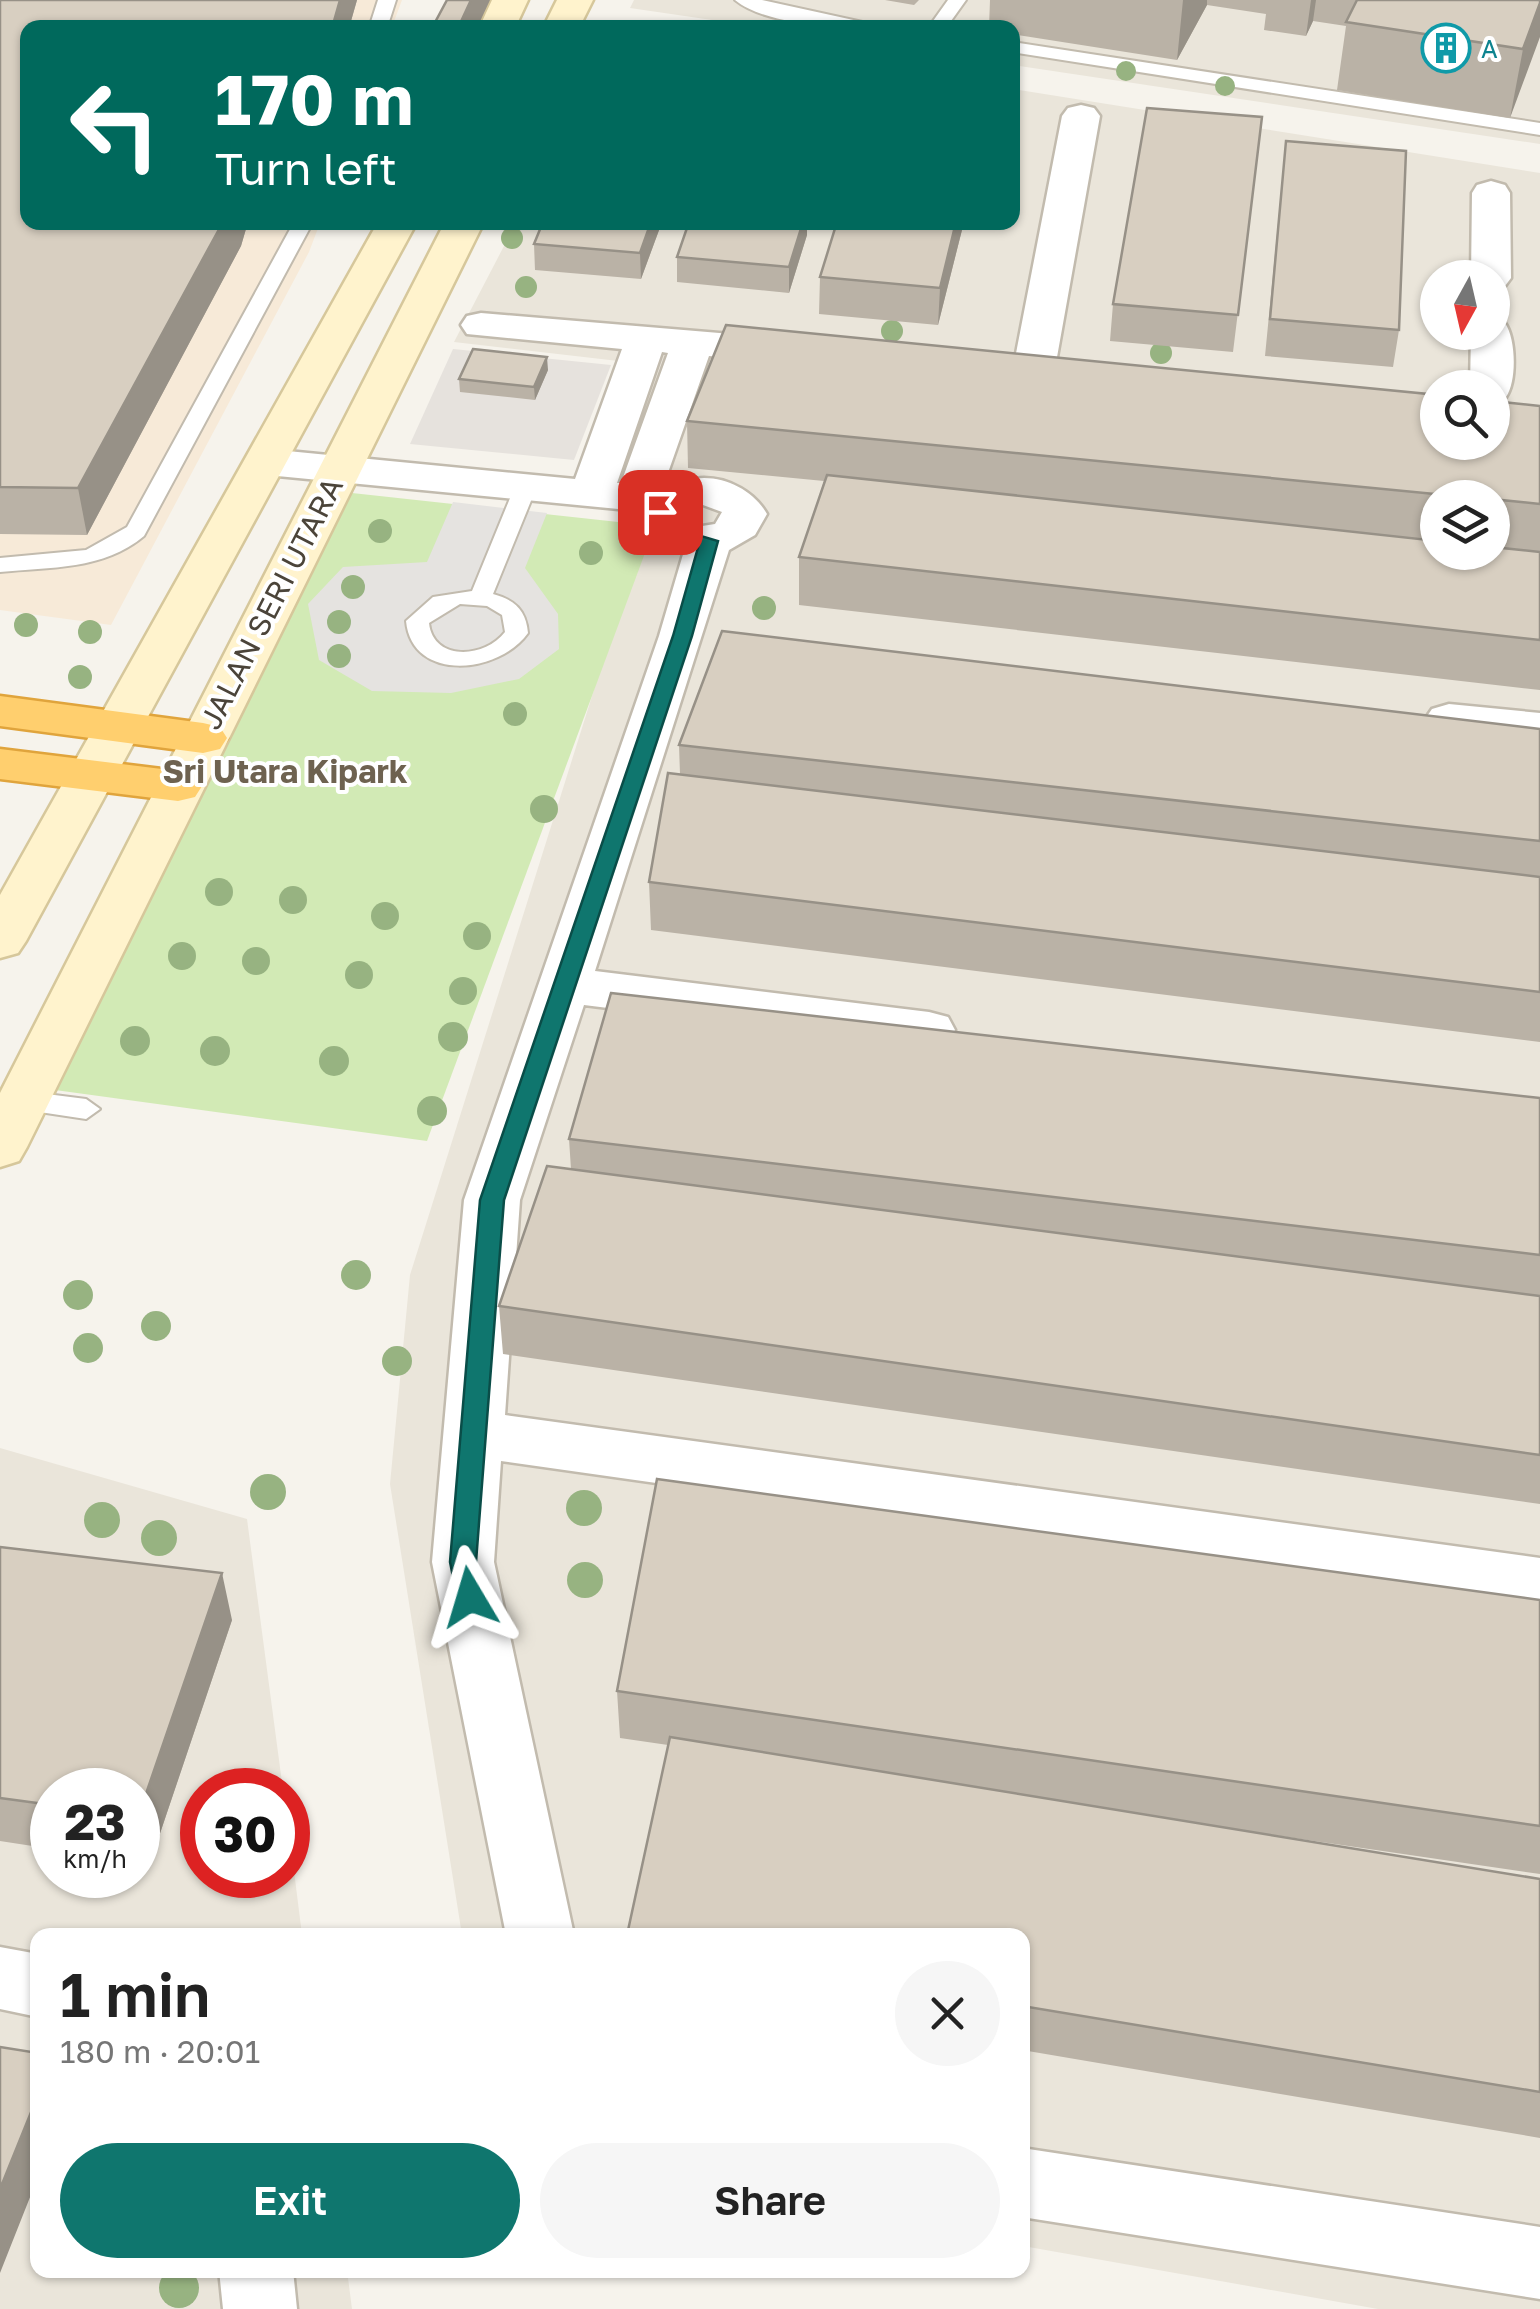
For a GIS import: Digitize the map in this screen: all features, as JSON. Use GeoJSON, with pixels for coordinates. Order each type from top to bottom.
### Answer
{"type":"FeatureCollection","features":[{"type":"Feature","properties":{"kind":"highway"},"geometry":{"type":"LineString","coordinates":[[0,711],[203,738]]}},
{"type":"Feature","properties":{"kind":"highway"},"geometry":{"type":"LineString","coordinates":[[0,764],[178,786]]}},
{"type":"Feature","properties":{"kind":"street"},"geometry":{"type":"LineString","coordinates":[[1033,374],[1081,116]]}},
{"type":"Feature","properties":{"kind":"street"},"geometry":{"type":"LineString","coordinates":[[1491,193],[1491,260]]}},
{"type":"Feature","properties":{"kind":"street"},"geometry":{"type":"LineString","coordinates":[[0,941],[394,230]]}},
{"type":"Feature","properties":{"kind":"street","name":"JALAN SERI UTARA"},"geometry":{"type":"LineString","coordinates":[[0,1147],[178,786],[461,230]]}},
{"type":"Feature","properties":{"kind":"street"},"geometry":{"type":"LineString","coordinates":[[482,326],[825,354]]}},
{"type":"Feature","properties":{"kind":"street"},"geometry":{"type":"LineString","coordinates":[[592,492],[646,339]]}},
{"type":"Feature","properties":{"kind":"street"},"geometry":{"type":"LineString","coordinates":[[653,499],[693,342]]}},
{"type":"Feature","properties":{"kind":"street"},"geometry":{"type":"LineString","coordinates":[[267,462],[653,499],[705,491],[739,503],[745,514],[742,526],[709,541],[702,638],[565,985],[492,1200],[463,1562],[539,1928]]}},
{"type":"Feature","properties":{"kind":"street"},"geometry":{"type":"LineString","coordinates":[[1404,714],[1540,728]]}},
{"type":"Feature","properties":{"kind":"street"},"geometry":{"type":"LineString","coordinates":[[565,985],[974,1035]]}},
{"type":"Feature","properties":{"kind":"street"},"geometry":{"type":"LineString","coordinates":[[473,1434],[1540,1583]]}},
{"type":"Feature","properties":{"kind":"street"},"geometry":{"type":"LineString","coordinates":[[0,1978],[30,1984]]}},
{"type":"Feature","properties":{"kind":"street"},"geometry":{"type":"LineString","coordinates":[[1030,2183],[1540,2263]]}},
{"type":"Feature","properties":{"kind":"street"},"geometry":{"type":"LineString","coordinates":[[257,2278],[260,2309]]}},
{"type":"Feature","properties":{"kind":"lane"},"geometry":{"type":"LineString","coordinates":[[744,0],[784,13],[829,20]]}},
{"type":"Feature","properties":{"kind":"lane"},"geometry":{"type":"LineString","coordinates":[[1020,48],[1540,129]]}},
{"type":"Feature","properties":{"kind":"lane"},"geometry":{"type":"LineString","coordinates":[[0,566],[106,552],[122,545],[136,530],[300,230]]}},
{"type":"Feature","properties":{"kind":"lane"},"geometry":{"type":"LineString","coordinates":[[480,598],[526,486]]}},
{"type":"Feature","properties":{"kind":"lane"},"geometry":{"type":"LineString","coordinates":[[23,1102],[86,1109]]}},
{"type":"Feature","properties":{"kind":"shaded area"},"geometry":{"type":"Polygon","coordinates":[[[0,0],[402,0],[395,20],[20,20],[20,230],[317,230],[111,625],[0,610],[0,0]]]}},
{"type":"Feature","properties":{"kind":"shaded area"},"geometry":{"type":"Polygon","coordinates":[[[634,0],[1436,0],[1540,16],[1540,144],[1020,66],[1020,20],[712,20],[630,8],[634,0]]]}},
{"type":"Feature","properties":{"kind":"shaded area"},"geometry":{"type":"Polygon","coordinates":[[[1020,90],[1540,173],[1540,2309],[1378,2309],[1030,2247],[1030,1928],[461,1928],[390,1484],[410,1275],[676,429],[599,424],[627,362],[454,342],[512,230],[1020,230],[1020,90]]]}},
{"type":"Feature","properties":{"kind":"shaded area"},"geometry":{"type":"Polygon","coordinates":[[[453,349],[611,365],[574,460],[410,444],[453,349]]]}},
{"type":"Feature","properties":{"kind":"shaded area"},"geometry":{"type":"Polygon","coordinates":[[[453,502],[547,513],[525,568],[558,614],[559,649],[519,679],[451,693],[372,691],[319,660],[308,604],[343,567],[427,562],[453,502]]]}},
{"type":"Feature","properties":{"kind":"shaded area"},"geometry":{"type":"Polygon","coordinates":[[[0,1448],[247,1519],[280,1768],[180,1768],[180,1898],[297,1898],[301,1928],[30,1928],[30,2278],[348,2278],[352,2309],[0,2309],[0,1448]]]}},
{"type":"Feature","properties":{"kind":"green space"},"geometry":{"type":"Polygon","coordinates":[[[352,493],[655,526],[427,1141],[55,1090],[352,493]]]}},
{"type":"Feature","properties":{"kind":"building"},"geometry":{"type":"Polygon","coordinates":[[[0,0],[340,0],[334,20],[20,20],[20,230],[219,230],[78,488],[0,487],[0,0]]]}},
{"type":"Feature","properties":{"kind":"building"},"geometry":{"type":"Polygon","coordinates":[[[447,0],[471,0],[462,20],[436,20],[447,0]]]}},
{"type":"Feature","properties":{"kind":"building"},"geometry":{"type":"Polygon","coordinates":[[[1357,0],[1540,3],[1523,49],[1346,22],[1357,0]]]}},
{"type":"Feature","properties":{"kind":"building"},"geometry":{"type":"Polygon","coordinates":[[[1147,108],[1262,117],[1238,315],[1113,304],[1147,108]]]}},
{"type":"Feature","properties":{"kind":"building"},"geometry":{"type":"Polygon","coordinates":[[[1286,141],[1406,151],[1399,330],[1270,319],[1286,141]]]}},
{"type":"Feature","properties":{"kind":"building"},"geometry":{"type":"Polygon","coordinates":[[[540,230],[648,230],[640,253],[534,244],[540,230]]]}},
{"type":"Feature","properties":{"kind":"building"},"geometry":{"type":"Polygon","coordinates":[[[686,230],[801,230],[789,267],[677,257],[686,230]]]}},
{"type":"Feature","properties":{"kind":"building"},"geometry":{"type":"Polygon","coordinates":[[[835,230],[954,230],[940,288],[820,277],[835,230]]]}},
{"type":"Feature","properties":{"kind":"building"},"geometry":{"type":"Polygon","coordinates":[[[726,325],[1420,393],[1420,460],[1510,460],[1510,403],[1540,406],[1540,504],[1510,501],[1510,480],[1420,480],[1420,493],[687,421],[726,325]]]}},
{"type":"Feature","properties":{"kind":"building"},"geometry":{"type":"Polygon","coordinates":[[[473,349],[547,357],[534,387],[459,379],[473,349]]]}},
{"type":"Feature","properties":{"kind":"building"},"geometry":{"type":"Polygon","coordinates":[[[827,475],[1420,539],[1420,570],[1510,570],[1510,549],[1540,552],[1540,640],[799,557],[827,475]]]}},
{"type":"Feature","properties":{"kind":"building"},"geometry":{"type":"Polygon","coordinates":[[[722,631],[1540,729],[1540,841],[679,745],[722,631]]]}},
{"type":"Feature","properties":{"kind":"building"},"geometry":{"type":"Polygon","coordinates":[[[668,773],[1540,877],[1540,992],[649,882],[668,773]]]}},
{"type":"Feature","properties":{"kind":"building"},"geometry":{"type":"Polygon","coordinates":[[[611,993],[1540,1098],[1540,1255],[569,1139],[611,993]]]}},
{"type":"Feature","properties":{"kind":"building"},"geometry":{"type":"Polygon","coordinates":[[[547,1166],[1540,1296],[1540,1455],[499,1306],[547,1166]]]}},
{"type":"Feature","properties":{"kind":"building"},"geometry":{"type":"Polygon","coordinates":[[[657,1479],[1540,1600],[1540,1826],[617,1691],[657,1479]]]}},
{"type":"Feature","properties":{"kind":"building"},"geometry":{"type":"Polygon","coordinates":[[[0,1547],[222,1573],[155,1768],[30,1768],[30,1802],[0,1798],[0,1547]]]}},
{"type":"Feature","properties":{"kind":"building"},"geometry":{"type":"Polygon","coordinates":[[[670,1737],[1540,1879],[1540,2092],[1030,2007],[1030,1928],[629,1928],[670,1737]]]}},
{"type":"Feature","properties":{"kind":"building"},"geometry":{"type":"Polygon","coordinates":[[[0,2047],[30,2052],[30,2115],[0,2189],[0,2047]]]}},
{"type":"Feature","properties":{"kind":"place","name":"A"},"geometry":{"type":"Point","coordinates":[1446,48]}},
{"type":"Feature","properties":{"kind":"district","name":"Sri Utara Kipark"},"geometry":{"type":"Point","coordinates":[285,771]}},
{"type":"Feature","properties":{"kind":"route"},"geometry":{"type":"LineString","coordinates":[[470,1597],[463,1562],[492,1200],[682,636],[709,541],[671,534],[660,524],[660,512]]}}]}
